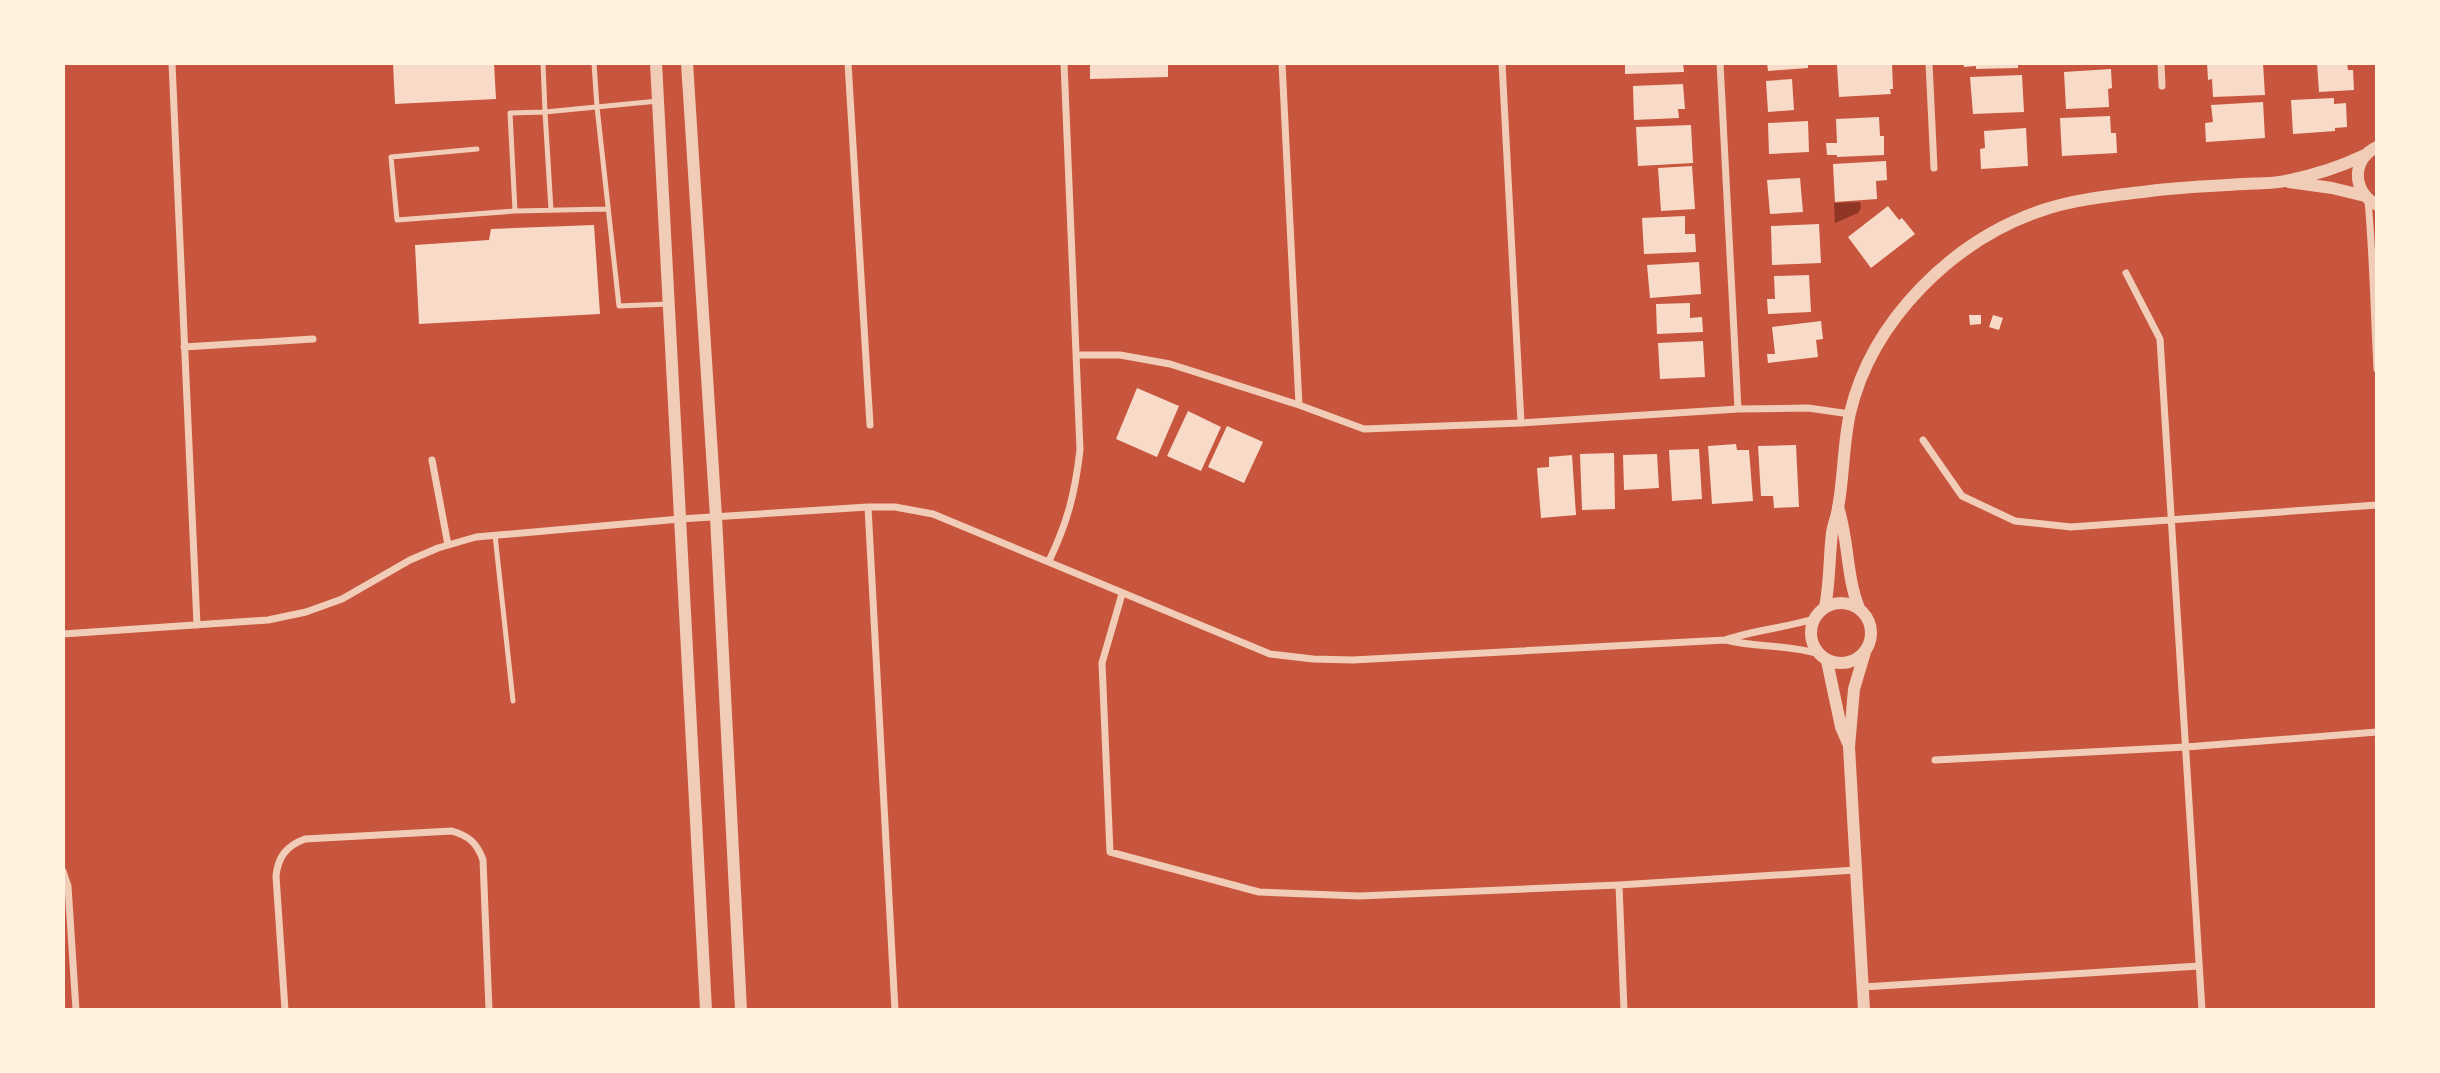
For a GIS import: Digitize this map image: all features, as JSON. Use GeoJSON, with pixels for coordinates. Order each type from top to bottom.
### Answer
{"type":"FeatureCollection","features":[{"type":"Feature","properties":{"kind":"street"},"geometry":{"type":"LineString","coordinates":[[172,63],[197,625]]}},
{"type":"Feature","properties":{"kind":"street"},"geometry":{"type":"LineString","coordinates":[[656,63],[706,1010]]}},
{"type":"Feature","properties":{"kind":"street"},"geometry":{"type":"LineString","coordinates":[[687,63],[716,517],[741,1010]]}},
{"type":"Feature","properties":{"kind":"street"},"geometry":{"type":"LineString","coordinates":[[848,63],[870,425]]}},
{"type":"Feature","properties":{"kind":"street"},"geometry":{"type":"LineString","coordinates":[[1049,561],[1063,531],[1075,492],[1080,450],[1064,63]]}},
{"type":"Feature","properties":{"kind":"street"},"geometry":{"type":"LineString","coordinates":[[1282,63],[1299,405]]}},
{"type":"Feature","properties":{"kind":"street"},"geometry":{"type":"LineString","coordinates":[[1502,63],[1521,423]]}},
{"type":"Feature","properties":{"kind":"street"},"geometry":{"type":"LineString","coordinates":[[1720,63],[1738,409]]}},
{"type":"Feature","properties":{"kind":"street"},"geometry":{"type":"LineString","coordinates":[[1929,63],[1934,168]]}},
{"type":"Feature","properties":{"kind":"street"},"geometry":{"type":"LineString","coordinates":[[2161,63],[2162,86]]}},
{"type":"Feature","properties":{"kind":"street"},"geometry":{"type":"LineString","coordinates":[[1825,607],[1830,578],[1832,532],[1838,507],[1850,414],[1865,369],[1876,345],[1898,312],[1964,251],[2001,228],[2044,210],[2104,197],[2160,190],[2285,181],[2345,164],[2373,148]]}},
{"type":"Feature","properties":{"kind":"street"},"geometry":{"type":"LineString","coordinates":[[2373,148],[2357,171],[2357,180],[2370,200],[2376,275],[2377,369]]}},
{"type":"Feature","properties":{"kind":"street"},"geometry":{"type":"LineString","coordinates":[[2285,181],[2332,188],[2370,200]]}},
{"type":"Feature","properties":{"kind":"street"},"geometry":{"type":"LineString","coordinates":[[2126,272],[2160,339],[2202,1010]]}},
{"type":"Feature","properties":{"kind":"street"},"geometry":{"type":"LineString","coordinates":[[184,347],[313,339]]}},
{"type":"Feature","properties":{"kind":"street"},"geometry":{"type":"LineString","coordinates":[[1077,355],[1120,355],[1170,364],[1299,405],[1364,429],[1521,423],[1738,409],[1808,408],[1850,414]]}},
{"type":"Feature","properties":{"kind":"street"},"geometry":{"type":"LineString","coordinates":[[1923,440],[1962,496],[2015,521],[2071,527],[2377,505]]}},
{"type":"Feature","properties":{"kind":"street"},"geometry":{"type":"LineString","coordinates":[[432,460],[448,545]]}},
{"type":"Feature","properties":{"kind":"street"},"geometry":{"type":"LineString","coordinates":[[868,507],[895,1010]]}},
{"type":"Feature","properties":{"kind":"street"},"geometry":{"type":"LineString","coordinates":[[63,634],[268,620],[306,612],[342,598],[410,560],[448,545],[495,535],[680,519],[868,507],[895,507],[933,514],[1270,654],[1353,660],[1725,640],[1748,632],[1786,628],[1814,619]]}},
{"type":"Feature","properties":{"kind":"street"},"geometry":{"type":"LineString","coordinates":[[1838,507],[1846,531],[1850,577],[1859,608]]}},
{"type":"Feature","properties":{"kind":"street"},"geometry":{"type":"LineString","coordinates":[[1122,594],[1102,663],[1110,852],[1259,892],[1359,896],[1619,885],[1856,870]]}},
{"type":"Feature","properties":{"kind":"street"},"geometry":{"type":"LineString","coordinates":[[1849,747],[1841,727],[1823,657],[1813,645],[1810,635],[1814,619],[1825,607],[1841,602],[1859,608],[1866,615],[1872,632],[1854,689],[1849,747],[1864,1010]]}},
{"type":"Feature","properties":{"kind":"street"},"geometry":{"type":"LineString","coordinates":[[1725,640],[1750,646],[1804,649],[1837,664],[1848,663],[1865,652]]}},
{"type":"Feature","properties":{"kind":"street"},"geometry":{"type":"LineString","coordinates":[[1935,760],[2186,747],[2377,732]]}},
{"type":"Feature","properties":{"kind":"street"},"geometry":{"type":"LineString","coordinates":[[285,1010],[276,876],[284,851],[305,839],[452,831],[472,840],[483,860],[489,1010]]}},
{"type":"Feature","properties":{"kind":"street"},"geometry":{"type":"LineString","coordinates":[[63,871],[68,887],[76,1010]]}},
{"type":"Feature","properties":{"kind":"street"},"geometry":{"type":"LineString","coordinates":[[1619,885],[1624,1010]]}},
{"type":"Feature","properties":{"kind":"street"},"geometry":{"type":"LineString","coordinates":[[1863,987],[2199,966]]}},
{"type":"Feature","properties":{"kind":"lane"},"geometry":{"type":"LineString","coordinates":[[543,63],[551,210]]}},
{"type":"Feature","properties":{"kind":"lane"},"geometry":{"type":"LineString","coordinates":[[594,63],[619,306],[669,303]]}},
{"type":"Feature","properties":{"kind":"lane"},"geometry":{"type":"LineString","coordinates":[[515,211],[510,113],[658,101]]}},
{"type":"Feature","properties":{"kind":"lane"},"geometry":{"type":"LineString","coordinates":[[477,149],[391,157],[397,220],[515,211],[608,209]]}},
{"type":"Feature","properties":{"kind":"lane"},"geometry":{"type":"LineString","coordinates":[[495,535],[513,701]]}},
{"type":"Feature","properties":{"kind":"shaded area"},"geometry":{"type":"Polygon","coordinates":[[[1860,202],[1858,213],[1835,223],[1834,203],[1860,202]]]}},
{"type":"Feature","properties":{"kind":"building"},"geometry":{"type":"Polygon","coordinates":[[[393,63],[494,63],[496,99],[395,104],[393,63]]]}},
{"type":"Feature","properties":{"kind":"building"},"geometry":{"type":"Polygon","coordinates":[[[1090,63],[1168,63],[1168,77],[1090,79],[1090,63]]]}},
{"type":"Feature","properties":{"kind":"building"},"geometry":{"type":"Polygon","coordinates":[[[1625,63],[1683,63],[1684,72],[1625,74],[1625,63]]]}},
{"type":"Feature","properties":{"kind":"building"},"geometry":{"type":"Polygon","coordinates":[[[1767,63],[1808,63],[1808,68],[1768,71],[1767,63]]]}},
{"type":"Feature","properties":{"kind":"building"},"geometry":{"type":"Polygon","coordinates":[[[1892,63],[1891,94],[1839,97],[1837,65],[1892,63]]]}},
{"type":"Feature","properties":{"kind":"building"},"geometry":{"type":"Polygon","coordinates":[[[1963,63],[2018,63],[2018,68],[1976,69],[1976,66],[1964,67],[1963,63]]]}},
{"type":"Feature","properties":{"kind":"building"},"geometry":{"type":"Polygon","coordinates":[[[2207,63],[2263,63],[2265,95],[2213,97],[2212,79],[2208,80],[2207,63]]]}},
{"type":"Feature","properties":{"kind":"building"},"geometry":{"type":"Polygon","coordinates":[[[2317,63],[2347,63],[2348,70],[2353,70],[2354,90],[2319,92],[2317,63]]]}},
{"type":"Feature","properties":{"kind":"building"},"geometry":{"type":"Polygon","coordinates":[[[2111,69],[2109,107],[2066,109],[2064,72],[2111,69]]]}},
{"type":"Feature","properties":{"kind":"building"},"geometry":{"type":"Polygon","coordinates":[[[2022,75],[2024,112],[1973,114],[1970,77],[2022,75]]]}},
{"type":"Feature","properties":{"kind":"building"},"geometry":{"type":"Polygon","coordinates":[[[1792,79],[1794,110],[1768,112],[1766,81],[1792,79]]]}},
{"type":"Feature","properties":{"kind":"building"},"geometry":{"type":"Polygon","coordinates":[[[1683,84],[1685,109],[1678,109],[1679,118],[1634,120],[1633,86],[1683,84]]]}},
{"type":"Feature","properties":{"kind":"building"},"geometry":{"type":"Polygon","coordinates":[[[2334,98],[2334,104],[2346,103],[2347,127],[2335,128],[2335,131],[2293,134],[2291,100],[2334,98]]]}},
{"type":"Feature","properties":{"kind":"building"},"geometry":{"type":"Polygon","coordinates":[[[2263,102],[2265,138],[2206,142],[2205,123],[2213,122],[2211,105],[2263,102]]]}},
{"type":"Feature","properties":{"kind":"building"},"geometry":{"type":"Polygon","coordinates":[[[2110,116],[2111,133],[2116,133],[2117,153],[2062,156],[2060,118],[2110,116]]]}},
{"type":"Feature","properties":{"kind":"building"},"geometry":{"type":"Polygon","coordinates":[[[1879,117],[1880,136],[1884,136],[1884,155],[1827,155],[1826,143],[1837,143],[1836,119],[1879,117]]]}},
{"type":"Feature","properties":{"kind":"building"},"geometry":{"type":"Polygon","coordinates":[[[1808,121],[1809,152],[1769,154],[1768,123],[1808,121]]]}},
{"type":"Feature","properties":{"kind":"building"},"geometry":{"type":"Polygon","coordinates":[[[1691,125],[1693,163],[1638,166],[1636,127],[1691,125]]]}},
{"type":"Feature","properties":{"kind":"building"},"geometry":{"type":"Polygon","coordinates":[[[2026,128],[2028,166],[1981,169],[1980,149],[1985,148],[1984,131],[2026,128]]]}},
{"type":"Feature","properties":{"kind":"building"},"geometry":{"type":"Polygon","coordinates":[[[1886,161],[1887,180],[1876,181],[1877,199],[1835,202],[1833,164],[1886,161]]]}},
{"type":"Feature","properties":{"kind":"building"},"geometry":{"type":"Polygon","coordinates":[[[1692,166],[1695,209],[1661,211],[1658,168],[1692,166]]]}},
{"type":"Feature","properties":{"kind":"building"},"geometry":{"type":"Polygon","coordinates":[[[1800,178],[1803,212],[1770,214],[1767,180],[1800,178]]]}},
{"type":"Feature","properties":{"kind":"building"},"geometry":{"type":"Polygon","coordinates":[[[1888,206],[1915,234],[1871,268],[1848,237],[1888,206]]]}},
{"type":"Feature","properties":{"kind":"building"},"geometry":{"type":"Polygon","coordinates":[[[1685,216],[1685,234],[1695,234],[1696,252],[1644,254],[1642,218],[1685,216]]]}},
{"type":"Feature","properties":{"kind":"building"},"geometry":{"type":"Polygon","coordinates":[[[1819,224],[1821,263],[1772,265],[1771,226],[1819,224]]]}},
{"type":"Feature","properties":{"kind":"building"},"geometry":{"type":"Polygon","coordinates":[[[594,225],[600,314],[419,324],[415,245],[489,240],[491,229],[594,225]]]}},
{"type":"Feature","properties":{"kind":"building"},"geometry":{"type":"Polygon","coordinates":[[[1699,262],[1701,294],[1650,298],[1647,265],[1699,262]]]}},
{"type":"Feature","properties":{"kind":"building"},"geometry":{"type":"Polygon","coordinates":[[[1809,275],[1811,312],[1768,314],[1767,299],[1775,299],[1774,276],[1809,275]]]}},
{"type":"Feature","properties":{"kind":"building"},"geometry":{"type":"Polygon","coordinates":[[[1690,303],[1690,318],[1702,317],[1703,332],[1657,334],[1656,304],[1690,303]]]}},
{"type":"Feature","properties":{"kind":"building"},"geometry":{"type":"Polygon","coordinates":[[[1969,315],[1981,315],[1981,324],[1970,325],[1969,315]]]}},
{"type":"Feature","properties":{"kind":"building"},"geometry":{"type":"Polygon","coordinates":[[[1993,315],[2003,318],[1999,330],[1989,327],[1993,315]]]}},
{"type":"Feature","properties":{"kind":"building"},"geometry":{"type":"Polygon","coordinates":[[[1821,321],[1823,339],[1816,340],[1818,357],[1768,363],[1767,354],[1775,354],[1772,327],[1821,321]]]}},
{"type":"Feature","properties":{"kind":"building"},"geometry":{"type":"Polygon","coordinates":[[[1703,341],[1705,377],[1660,379],[1658,343],[1703,341]]]}},
{"type":"Feature","properties":{"kind":"building"},"geometry":{"type":"Polygon","coordinates":[[[1137,388],[1179,406],[1157,457],[1116,439],[1137,388]]]}},
{"type":"Feature","properties":{"kind":"building"},"geometry":{"type":"Polygon","coordinates":[[[1188,411],[1221,427],[1201,471],[1167,456],[1188,411]]]}},
{"type":"Feature","properties":{"kind":"building"},"geometry":{"type":"Polygon","coordinates":[[[1227,426],[1263,442],[1244,483],[1208,467],[1227,426]]]}},
{"type":"Feature","properties":{"kind":"building"},"geometry":{"type":"Polygon","coordinates":[[[1736,444],[1737,450],[1749,450],[1753,501],[1712,504],[1708,446],[1736,444]]]}},
{"type":"Feature","properties":{"kind":"building"},"geometry":{"type":"Polygon","coordinates":[[[1796,445],[1799,507],[1774,508],[1773,496],[1761,496],[1758,446],[1796,445]]]}},
{"type":"Feature","properties":{"kind":"building"},"geometry":{"type":"Polygon","coordinates":[[[1699,449],[1702,499],[1672,501],[1669,450],[1699,449]]]}},
{"type":"Feature","properties":{"kind":"building"},"geometry":{"type":"Polygon","coordinates":[[[1614,453],[1615,509],[1582,510],[1580,454],[1614,453]]]}},
{"type":"Feature","properties":{"kind":"building"},"geometry":{"type":"Polygon","coordinates":[[[1657,454],[1659,488],[1624,490],[1623,455],[1657,454]]]}},
{"type":"Feature","properties":{"kind":"building"},"geometry":{"type":"Polygon","coordinates":[[[1572,455],[1576,515],[1541,518],[1537,468],[1549,467],[1549,457],[1572,455]]]}}]}
